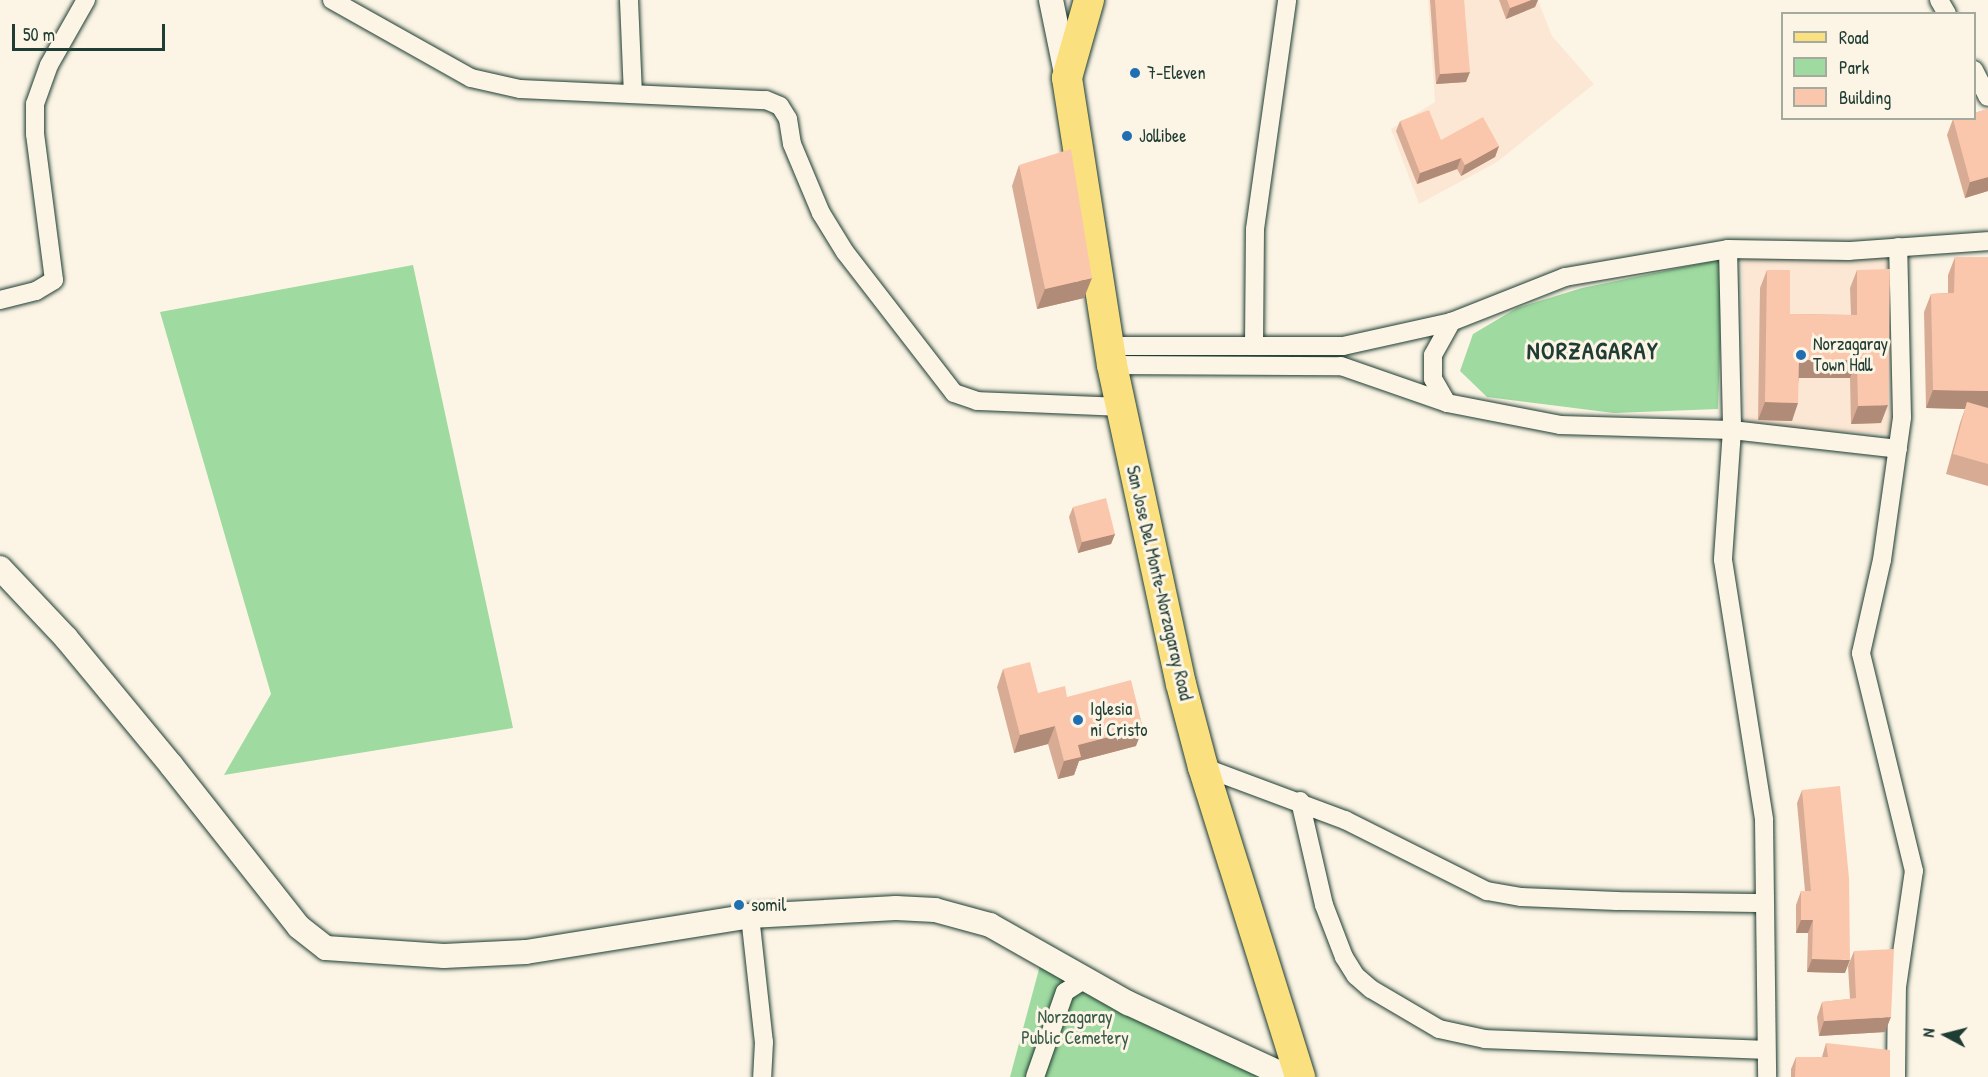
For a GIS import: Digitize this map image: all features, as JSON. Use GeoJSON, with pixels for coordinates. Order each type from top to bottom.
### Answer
{"type":"FeatureCollection","features":[{"type":"Feature","properties":{"kind":"main road"},"geometry":{"type":"LineString","coordinates":[[1067,78],[1089,0]]}},
{"type":"Feature","properties":{"kind":"main road","name":"San Jose Del Monte-Norzagaray Road"},"geometry":{"type":"LineString","coordinates":[[1067,78],[1120,407],[1203,767],[1300,1077]]}},
{"type":"Feature","properties":{"kind":"street"},"geometry":{"type":"LineString","coordinates":[[0,300],[46,287],[56,276],[35,134],[35,104],[48,65],[86,0]]}},
{"type":"Feature","properties":{"kind":"street"},"geometry":{"type":"LineString","coordinates":[[332,0],[471,78],[520,89],[766,100],[780,106],[788,119],[792,144],[821,213],[845,252],[954,393],[977,401],[1120,407]]}},
{"type":"Feature","properties":{"kind":"street"},"geometry":{"type":"LineString","coordinates":[[629,0],[633,94]]}},
{"type":"Feature","properties":{"kind":"street"},"geometry":{"type":"LineString","coordinates":[[1051,0],[1067,78]]}},
{"type":"Feature","properties":{"kind":"street"},"geometry":{"type":"LineString","coordinates":[[1254,344],[1255,229],[1287,0]]}},
{"type":"Feature","properties":{"kind":"street"},"geometry":{"type":"LineString","coordinates":[[1976,74],[1988,97]]}},
{"type":"Feature","properties":{"kind":"street"},"geometry":{"type":"LineString","coordinates":[[1110,355],[1254,344],[1343,346],[1451,322],[1565,277],[1728,249],[1849,251],[1988,241]]}},
{"type":"Feature","properties":{"kind":"street"},"geometry":{"type":"LineString","coordinates":[[1896,1077],[1897,987],[1914,871],[1861,653],[1882,560],[1902,417],[1898,247]]}},
{"type":"Feature","properties":{"kind":"street"},"geometry":{"type":"LineString","coordinates":[[1728,249],[1732,430],[1723,560],[1761,793],[1767,1077]]}},
{"type":"Feature","properties":{"kind":"street"},"geometry":{"type":"LineString","coordinates":[[1447,403],[1433,379],[1432,355],[1451,322]]}},
{"type":"Feature","properties":{"kind":"street"},"geometry":{"type":"LineString","coordinates":[[1110,355],[1341,366],[1447,403],[1560,425],[1732,430],[1898,449]]}},
{"type":"Feature","properties":{"kind":"street"},"geometry":{"type":"LineString","coordinates":[[0,567],[66,638],[171,765],[299,927],[312,940],[326,948],[444,956],[526,952],[750,916],[896,908],[960,914],[990,926],[1202,1040],[1288,1077]]}},
{"type":"Feature","properties":{"kind":"street"},"geometry":{"type":"LineString","coordinates":[[1203,767],[1300,801],[1487,891],[1596,900],[1764,903]]}},
{"type":"Feature","properties":{"kind":"street"},"geometry":{"type":"LineString","coordinates":[[1300,801],[1324,905],[1344,957],[1356,976],[1371,989],[1439,1029],[1485,1039],[1767,1050]]}},
{"type":"Feature","properties":{"kind":"street"},"geometry":{"type":"LineString","coordinates":[[750,916],[764,1042],[762,1077]]}},
{"type":"Feature","properties":{"kind":"street"},"geometry":{"type":"LineString","coordinates":[[1035,1077],[1065,992],[1085,979]]}},
{"type":"Feature","properties":{"kind":"shaded area"},"geometry":{"type":"Polygon","coordinates":[[[1428,0],[1538,0],[1552,36],[1594,84],[1497,162],[1419,204],[1391,129],[1435,102],[1428,0]]]}},
{"type":"Feature","properties":{"kind":"shaded area"},"geometry":{"type":"Polygon","coordinates":[[[1889,256],[1893,434],[1746,427],[1742,259],[1889,256]]]}},
{"type":"Feature","properties":{"kind":"green space"},"geometry":{"type":"Polygon","coordinates":[[[1723,259],[1718,409],[1614,413],[1487,397],[1460,371],[1473,334],[1517,308],[1582,288],[1723,259]]]}},
{"type":"Feature","properties":{"kind":"green space"},"geometry":{"type":"Polygon","coordinates":[[[413,265],[513,728],[224,775],[271,694],[160,312],[413,265]]]}},
{"type":"Feature","properties":{"kind":"green space","name":"Norzagaray Public Cemetery"},"geometry":{"type":"Polygon","coordinates":[[[1042,958],[1272,1077],[1010,1077],[1042,958]]]}},
{"type":"Feature","properties":{"kind":"building"},"geometry":{"type":"Polygon","coordinates":[[[1435,0],[1464,0],[1470,72],[1440,74],[1435,0]]]}},
{"type":"Feature","properties":{"kind":"building"},"geometry":{"type":"Polygon","coordinates":[[[1507,0],[1531,0],[1510,8],[1507,0]]]}},
{"type":"Feature","properties":{"kind":"building"},"geometry":{"type":"Polygon","coordinates":[[[1988,109],[1988,177],[1970,182],[1953,120],[1976,120],[1976,112],[1988,109]]]}},
{"type":"Feature","properties":{"kind":"building"},"geometry":{"type":"Polygon","coordinates":[[[1429,110],[1441,140],[1483,117],[1499,146],[1465,165],[1461,158],[1420,173],[1400,121],[1429,110]]]}},
{"type":"Feature","properties":{"kind":"building"},"geometry":{"type":"Polygon","coordinates":[[[1071,149],[1092,278],[1045,289],[1019,165],[1071,149]]]}},
{"type":"Feature","properties":{"kind":"building"},"geometry":{"type":"Polygon","coordinates":[[[1955,257],[1988,257],[1988,391],[1933,390],[1931,294],[1954,293],[1955,257]]]}},
{"type":"Feature","properties":{"kind":"building"},"geometry":{"type":"Polygon","coordinates":[[[1890,269],[1888,405],[1858,406],[1857,360],[1799,360],[1798,403],[1765,402],[1767,270],[1790,270],[1790,314],[1857,315],[1857,270],[1890,269]]]}},
{"type":"Feature","properties":{"kind":"building"},"geometry":{"type":"Polygon","coordinates":[[[1967,402],[1988,408],[1988,464],[1953,454],[1967,402]]]}},
{"type":"Feature","properties":{"kind":"building"},"geometry":{"type":"Polygon","coordinates":[[[1106,498],[1115,534],[1082,542],[1073,507],[1106,498]]]}},
{"type":"Feature","properties":{"kind":"building"},"geometry":{"type":"Polygon","coordinates":[[[1030,662],[1038,693],[1065,686],[1067,697],[1131,680],[1143,728],[1078,745],[1081,757],[1064,761],[1055,726],[1020,735],[1003,669],[1030,662]]]}},
{"type":"Feature","properties":{"kind":"building"},"geometry":{"type":"Polygon","coordinates":[[[1840,786],[1849,878],[1850,960],[1812,959],[1813,920],[1801,920],[1801,891],[1811,891],[1802,790],[1840,786]]]}},
{"type":"Feature","properties":{"kind":"building"},"geometry":{"type":"Polygon","coordinates":[[[1894,949],[1891,1017],[1824,1021],[1822,1002],[1856,998],[1854,951],[1894,949]]]}},
{"type":"Feature","properties":{"kind":"building"},"geometry":{"type":"Polygon","coordinates":[[[1826,1043],[1890,1050],[1890,1077],[1795,1077],[1796,1057],[1828,1057],[1826,1043]]]}},
{"type":"Feature","properties":{"kind":"place","name":"7-Eleven"},"geometry":{"type":"Point","coordinates":[1135,73]}},
{"type":"Feature","properties":{"kind":"place","name":"Jollibee"},"geometry":{"type":"Point","coordinates":[1127,136]}},
{"type":"Feature","properties":{"kind":"place","name":"Norzagaray Town Hall"},"geometry":{"type":"Point","coordinates":[1801,355]}},
{"type":"Feature","properties":{"kind":"place","name":"Iglesia ni Cristo"},"geometry":{"type":"Point","coordinates":[1078,720]}},
{"type":"Feature","properties":{"kind":"place","name":"somil"},"geometry":{"type":"Point","coordinates":[739,905]}},
{"type":"Feature","properties":{"kind":"district","name":"NORZAGARAY"},"geometry":{"type":"Point","coordinates":[1593,351]}}]}
